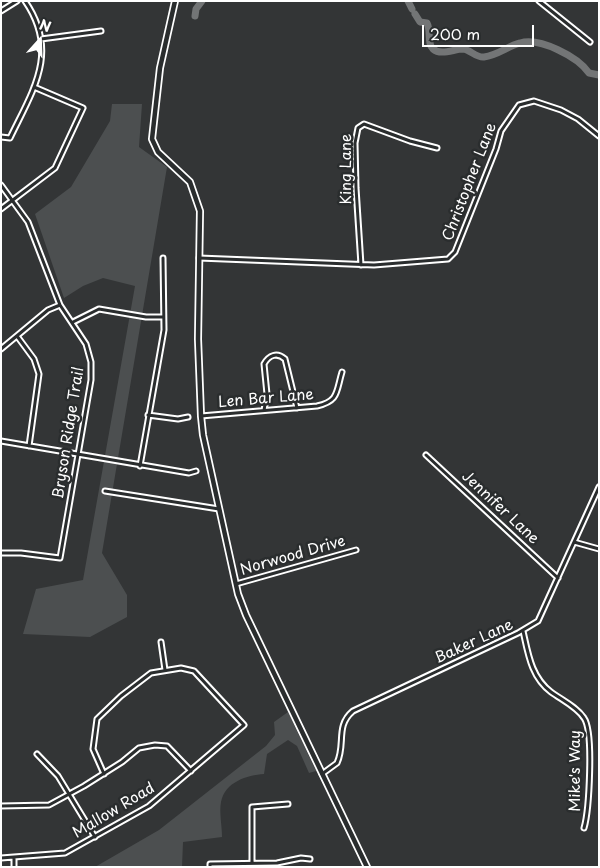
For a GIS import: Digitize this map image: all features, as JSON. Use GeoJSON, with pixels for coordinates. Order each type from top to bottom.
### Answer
{"type":"FeatureCollection","features":[{"type":"Feature","properties":{"kind":"street"},"geometry":{"type":"LineString","coordinates":[[1,11],[16,1]]}},
{"type":"Feature","properties":{"kind":"street"},"geometry":{"type":"LineString","coordinates":[[1,137],[10,138],[41,68],[41,39],[35,16],[25,1]]}},
{"type":"Feature","properties":{"kind":"street"},"geometry":{"type":"LineString","coordinates":[[175,1],[160,68],[152,139],[158,152],[185,175],[194,190],[201,218],[198,258],[201,416],[219,509],[236,584],[246,615],[367,867]]}},
{"type":"Feature","properties":{"kind":"street"},"geometry":{"type":"LineString","coordinates":[[539,1],[590,42]]}},
{"type":"Feature","properties":{"kind":"street"},"geometry":{"type":"LineString","coordinates":[[41,39],[101,31]]}},
{"type":"Feature","properties":{"kind":"street"},"geometry":{"type":"LineString","coordinates":[[1,209],[55,168],[83,108],[34,87]]}},
{"type":"Feature","properties":{"kind":"street","name":"Christopher Lane"},"geometry":{"type":"LineString","coordinates":[[198,258],[361,265],[446,259],[454,255],[496,149],[501,131],[516,109],[524,103],[539,102],[561,110],[599,136]]}},
{"type":"Feature","properties":{"kind":"street","name":"King Lane"},"geometry":{"type":"LineString","coordinates":[[361,265],[355,143],[358,128],[364,124],[410,141],[437,148]]}},
{"type":"Feature","properties":{"kind":"street","name":"Bryson Ridge Trail"},"geometry":{"type":"LineString","coordinates":[[1,185],[28,222],[60,304],[86,344],[91,362],[91,380],[60,558],[20,553],[1,553]]}},
{"type":"Feature","properties":{"kind":"street"},"geometry":{"type":"LineString","coordinates":[[140,466],[164,330],[162,258]]}},
{"type":"Feature","properties":{"kind":"street"},"geometry":{"type":"LineString","coordinates":[[1,349],[36,320],[60,304]]}},
{"type":"Feature","properties":{"kind":"street"},"geometry":{"type":"LineString","coordinates":[[73,322],[99,309],[146,317],[163,317]]}},
{"type":"Feature","properties":{"kind":"street"},"geometry":{"type":"LineString","coordinates":[[17,336],[34,359],[39,374],[29,446]]}},
{"type":"Feature","properties":{"kind":"street"},"geometry":{"type":"LineString","coordinates":[[264,410],[267,394],[264,364],[270,356],[275,355],[280,355],[285,360],[297,408]]}},
{"type":"Feature","properties":{"kind":"street","name":"Len Bar Lane"},"geometry":{"type":"LineString","coordinates":[[201,416],[297,408],[330,403],[334,398],[342,372]]}},
{"type":"Feature","properties":{"kind":"street"},"geometry":{"type":"LineString","coordinates":[[148,415],[178,419],[188,417]]}},
{"type":"Feature","properties":{"kind":"street"},"geometry":{"type":"LineString","coordinates":[[1,441],[140,466],[189,473],[196,471]]}},
{"type":"Feature","properties":{"kind":"street","name":"Jennifer Lane"},"geometry":{"type":"LineString","coordinates":[[426,455],[558,578]]}},
{"type":"Feature","properties":{"kind":"street","name":"Baker Lane"},"geometry":{"type":"LineString","coordinates":[[322,774],[337,763],[341,728],[346,718],[354,711],[523,631],[541,618],[599,487]]}},
{"type":"Feature","properties":{"kind":"street"},"geometry":{"type":"LineString","coordinates":[[105,492],[219,509]]}},
{"type":"Feature","properties":{"kind":"street"},"geometry":{"type":"LineString","coordinates":[[574,542],[599,549]]}},
{"type":"Feature","properties":{"kind":"street","name":"Norwood Drive"},"geometry":{"type":"LineString","coordinates":[[236,584],[356,550]]}},
{"type":"Feature","properties":{"kind":"street","name":"Mike's Way"},"geometry":{"type":"LineString","coordinates":[[523,631],[532,667],[540,681],[582,715],[589,730],[587,814],[584,828]]}},
{"type":"Feature","properties":{"kind":"street"},"geometry":{"type":"LineString","coordinates":[[104,774],[92,749],[97,719],[142,678],[151,673],[164,670],[160,642]]}},
{"type":"Feature","properties":{"kind":"street","name":"Mallow Road"},"geometry":{"type":"LineString","coordinates":[[1,858],[65,853],[149,806],[244,725],[194,671],[181,668],[164,670]]}},
{"type":"Feature","properties":{"kind":"street"},"geometry":{"type":"LineString","coordinates":[[1,806],[44,806],[69,795],[104,774],[139,748],[155,745],[167,746],[173,750],[191,771]]}},
{"type":"Feature","properties":{"kind":"street"},"geometry":{"type":"LineString","coordinates":[[37,754],[58,776],[95,836]]}},
{"type":"Feature","properties":{"kind":"street"},"geometry":{"type":"LineString","coordinates":[[252,863],[252,807],[288,804]]}},
{"type":"Feature","properties":{"kind":"street"},"geometry":{"type":"LineString","coordinates":[[14,858],[14,867]]}},
{"type":"Feature","properties":{"kind":"street"},"geometry":{"type":"LineString","coordinates":[[210,867],[210,864],[276,863],[301,858],[310,859]]}},
{"type":"Feature","properties":{"kind":"shaded area"},"geometry":{"type":"Polygon","coordinates":[[[112,104],[142,104],[139,147],[167,167],[102,553],[127,595],[127,617],[90,637],[23,634],[36,589],[83,580],[135,286],[103,278],[83,286],[64,298],[35,214],[71,187],[110,121],[112,104]]]}},
{"type":"Feature","properties":{"kind":"shaded area"},"geometry":{"type":"Polygon","coordinates":[[[288,712],[316,771],[309,773],[297,746],[288,740],[267,754],[264,774],[244,778],[227,789],[220,806],[222,837],[183,842],[182,867],[95,867],[159,830],[266,746],[275,735],[274,722],[288,712]]]}},
{"type":"Feature","properties":{"kind":"waterway"},"geometry":{"type":"LineString","coordinates":[[195,16],[196,9],[202,1]]}},
{"type":"Feature","properties":{"kind":"waterway"},"geometry":{"type":"LineString","coordinates":[[408,1],[412,9]]}},
{"type":"Feature","properties":{"kind":"waterway"},"geometry":{"type":"LineString","coordinates":[[415,14],[420,22],[427,23],[430,44],[436,51],[444,52],[463,49],[484,57],[520,43],[538,43],[568,55],[589,73],[599,75]]}}]}
